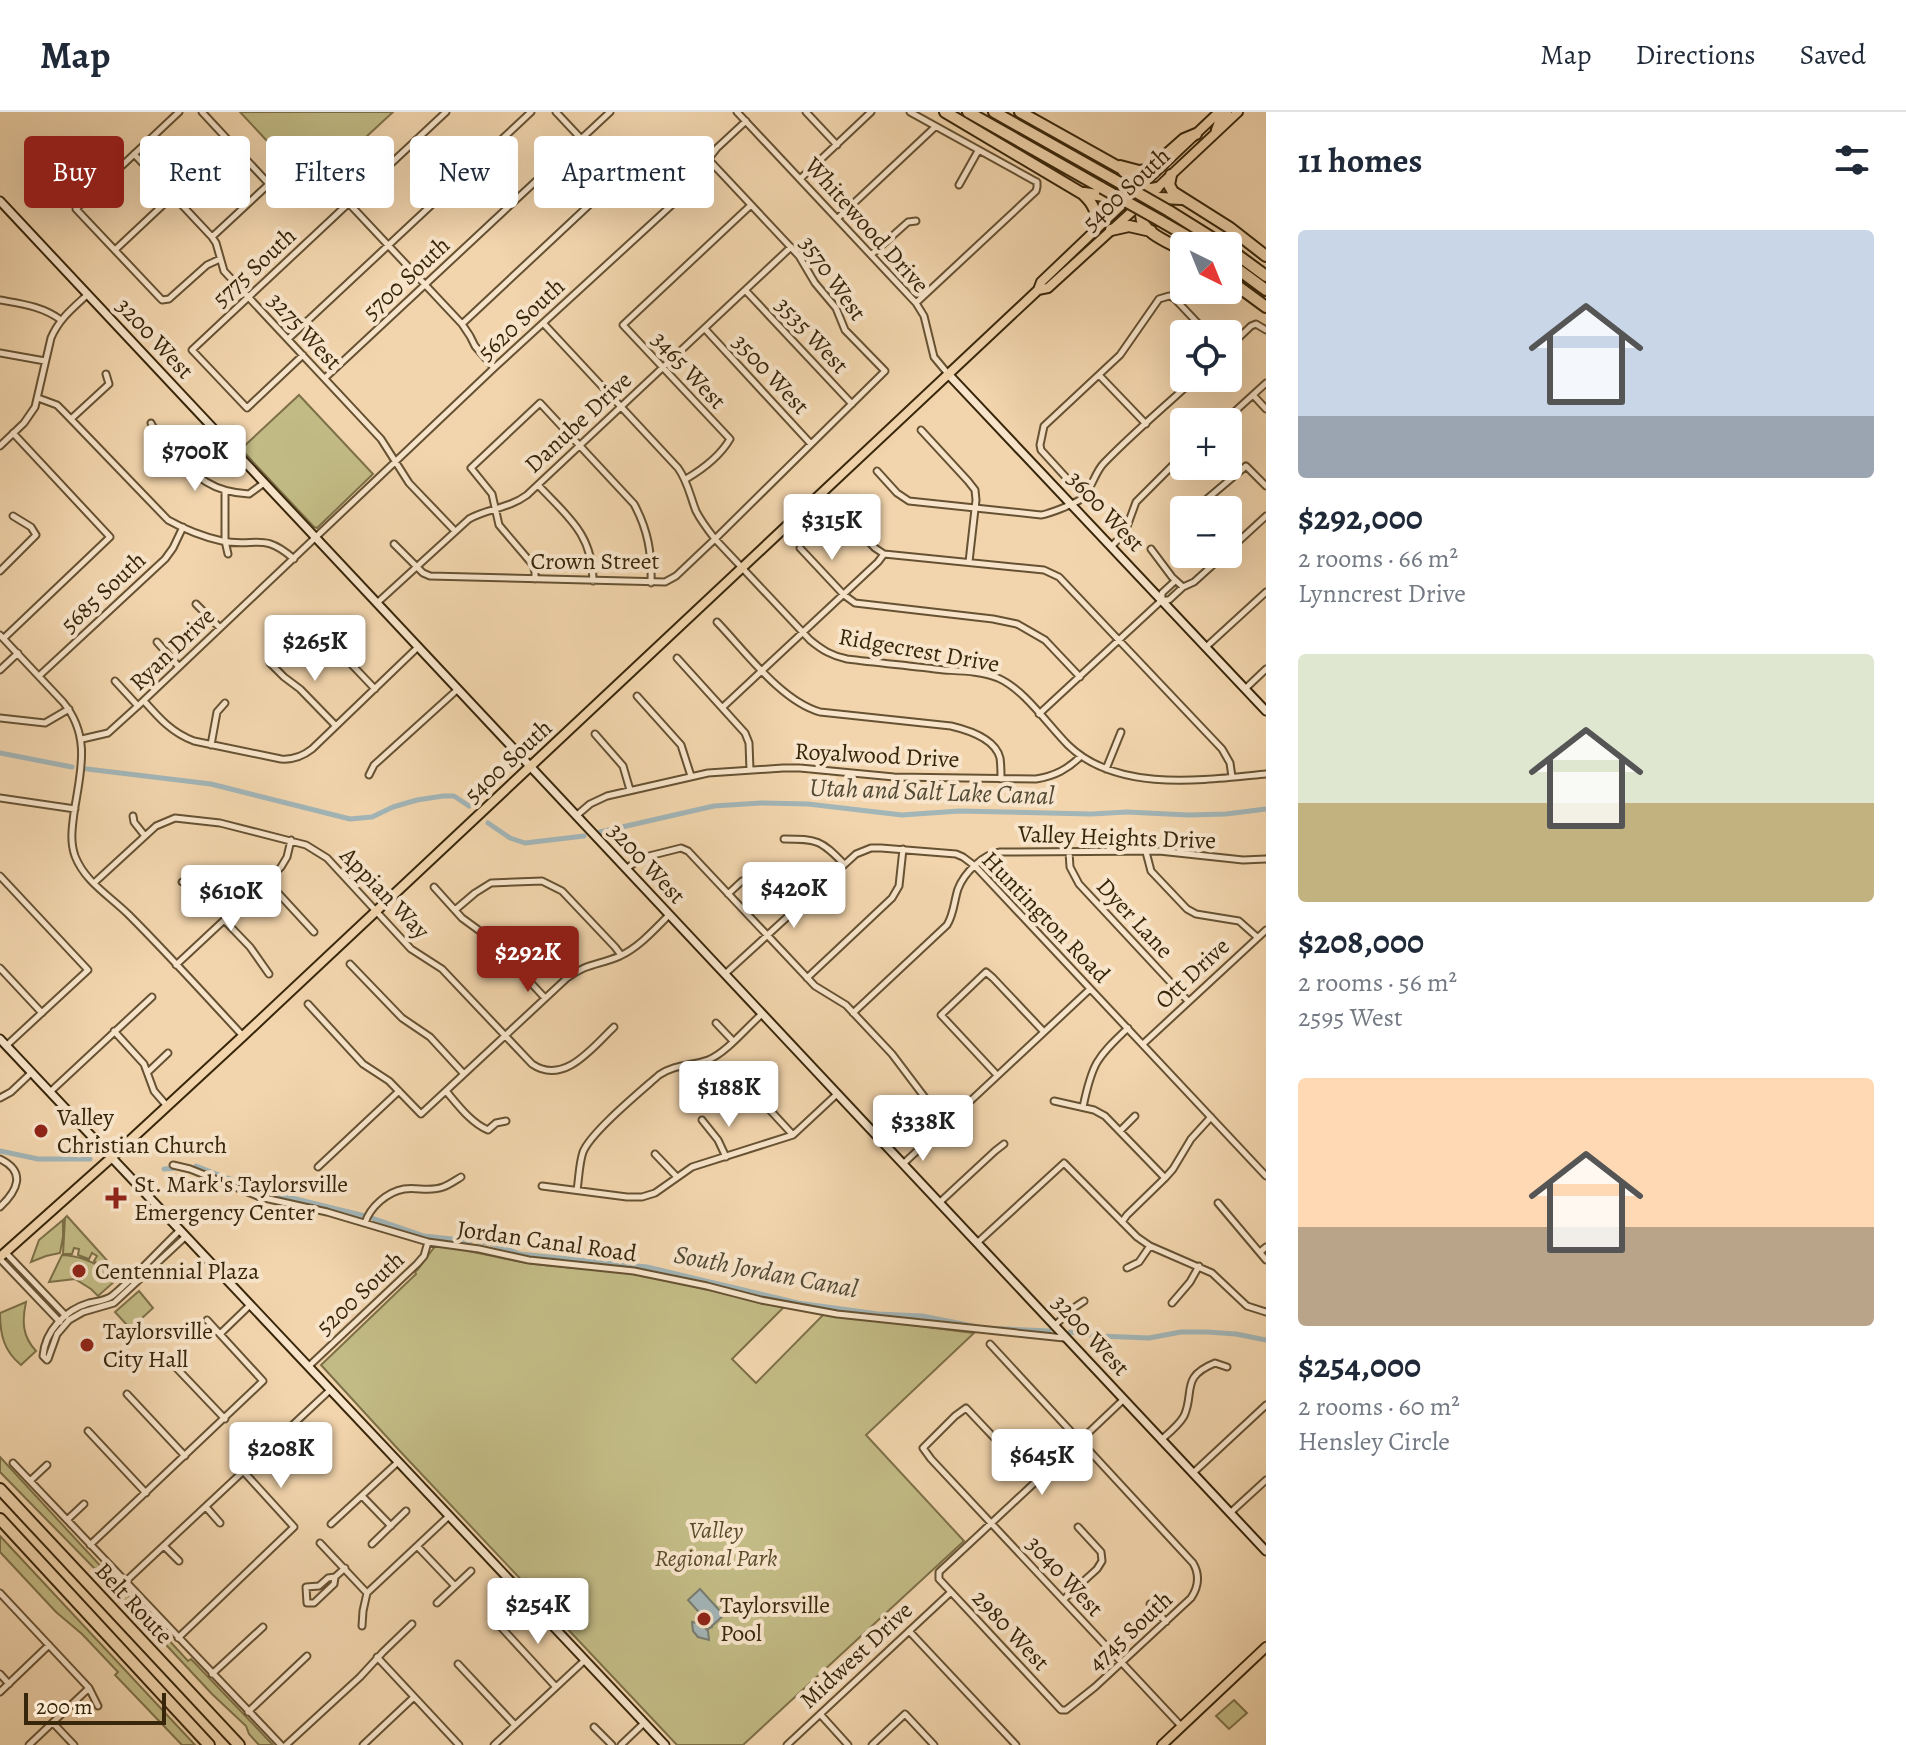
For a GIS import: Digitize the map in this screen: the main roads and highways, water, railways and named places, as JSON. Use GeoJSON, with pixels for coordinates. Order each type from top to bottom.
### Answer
{"type":"FeatureCollection","features":[{"type":"Feature","properties":{"kind":"highway"},"geometry":{"type":"LineString","coordinates":[[945,112],[1079,192],[1095,210],[1096,228]]}},
{"type":"Feature","properties":{"kind":"highway"},"geometry":{"type":"LineString","coordinates":[[968,112],[1180,232]]}},
{"type":"Feature","properties":{"kind":"highway"},"geometry":{"type":"LineString","coordinates":[[994,112],[1203,232]]}},
{"type":"Feature","properties":{"kind":"highway"},"geometry":{"type":"LineString","coordinates":[[1020,112],[1126,172],[1137,197],[1141,219],[1151,231]]}},
{"type":"Feature","properties":{"kind":"highway"},"geometry":{"type":"LineString","coordinates":[[1114,163],[1146,172],[1184,139],[1196,134]]}},
{"type":"Feature","properties":{"kind":"highway"},"geometry":{"type":"LineString","coordinates":[[1171,175],[1170,188],[1182,199],[1230,228],[1266,256]]}},
{"type":"Feature","properties":{"kind":"highway"},"geometry":{"type":"LineString","coordinates":[[1137,197],[1157,188]]}},
{"type":"Feature","properties":{"kind":"highway"},"geometry":{"type":"LineString","coordinates":[[1079,192],[1110,197],[1182,199]]}},
{"type":"Feature","properties":{"kind":"highway"},"geometry":{"type":"LineString","coordinates":[[1111,230],[1129,226],[1151,231],[1170,243]]}},
{"type":"Feature","properties":{"kind":"highway"},"geometry":{"type":"LineString","coordinates":[[1242,258],[1266,276]]}},
{"type":"Feature","properties":{"kind":"highway"},"geometry":{"type":"LineString","coordinates":[[1242,272],[1266,290]]}},
{"type":"Feature","properties":{"kind":"highway"},"geometry":{"type":"LineString","coordinates":[[1242,289],[1266,307]]}},
{"type":"Feature","properties":{"kind":"highway","name":"Belt Route"},"geometry":{"type":"LineString","coordinates":[[0,1489],[239,1745]]}},
{"type":"Feature","properties":{"kind":"highway","name":"Belt Route"},"geometry":{"type":"LineString","coordinates":[[0,1519],[209,1745]]}},
{"type":"Feature","properties":{"kind":"main road","name":"5400 South"},"geometry":{"type":"LineString","coordinates":[[1038,290],[1048,288],[1111,230],[1137,197],[1219,112]]}},
{"type":"Feature","properties":{"kind":"main road"},"geometry":{"type":"LineString","coordinates":[[1214,134],[1227,112]]}},
{"type":"Feature","properties":{"kind":"main road","name":"5400 South"},"geometry":{"type":"LineString","coordinates":[[1157,188],[1238,112]]}},
{"type":"Feature","properties":{"kind":"main road","name":"5400 South"},"geometry":{"type":"LineString","coordinates":[[2,1256],[243,1036],[949,375],[1038,290],[1041,282],[1096,228],[1137,197]]}},
{"type":"Feature","properties":{"kind":"main road"},"geometry":{"type":"LineString","coordinates":[[1162,1745],[1266,1647]]}},
{"type":"Feature","properties":{"kind":"waterway","name":"Utah and Salt Lake Canal"},"geometry":{"type":"LineString","coordinates":[[0,753],[72,767]]}},
{"type":"Feature","properties":{"kind":"waterway","name":"Utah and Salt Lake Canal"},"geometry":{"type":"LineString","coordinates":[[87,769],[211,784],[350,819],[372,817],[393,807],[443,796],[454,796],[469,806]]}},
{"type":"Feature","properties":{"kind":"waterway","name":"Utah and Salt Lake Canal"},"geometry":{"type":"LineString","coordinates":[[600,832],[714,806],[761,803],[808,804],[902,815],[959,811],[1188,815],[1266,809]]}},
{"type":"Feature","properties":{"kind":"waterway","name":"Utah and Salt Lake Canal"},"geometry":{"type":"LineString","coordinates":[[488,823],[510,838],[525,843],[584,836]]}},
{"type":"Feature","properties":{"kind":"waterway","name":"South Jordan Canal"},"geometry":{"type":"LineString","coordinates":[[0,1151],[38,1159],[90,1159]]}},
{"type":"Feature","properties":{"kind":"waterway","name":"South Jordan Canal"},"geometry":{"type":"LineString","coordinates":[[196,1166],[224,1177]]}},
{"type":"Feature","properties":{"kind":"waterway","name":"South Jordan Canal"},"geometry":{"type":"LineString","coordinates":[[164,1169],[176,1168]]}},
{"type":"Feature","properties":{"kind":"waterway","name":"South Jordan Canal"},"geometry":{"type":"LineString","coordinates":[[228,1178],[252,1188]]}},
{"type":"Feature","properties":{"kind":"waterway","name":"South Jordan Canal"},"geometry":{"type":"LineString","coordinates":[[255,1189],[365,1216]]}},
{"type":"Feature","properties":{"kind":"waterway","name":"South Jordan Canal"},"geometry":{"type":"LineString","coordinates":[[369,1217],[424,1236],[470,1241]]}},
{"type":"Feature","properties":{"kind":"waterway","name":"South Jordan Canal"},"geometry":{"type":"LineString","coordinates":[[477,1241],[520,1254],[647,1267],[798,1303],[878,1314],[922,1316],[983,1328],[1049,1331]]}},
{"type":"Feature","properties":{"kind":"waterway","name":"South Jordan Canal"},"geometry":{"type":"LineString","coordinates":[[1070,1332],[1149,1338],[1181,1332],[1207,1332],[1266,1340]]}},
{"type":"Feature","properties":{"kind":"place","name":"Valley Christian Church"},"geometry":{"type":"Point","coordinates":[41,1131]}},
{"type":"Feature","properties":{"kind":"place","name":"St. Mark's Taylorsville Emergency Center"},"geometry":{"type":"Point","coordinates":[116,1198]}},
{"type":"Feature","properties":{"kind":"place","name":"Centennial Plaza"},"geometry":{"type":"Point","coordinates":[79,1271]}},
{"type":"Feature","properties":{"kind":"place","name":"Taylorsville City Hall"},"geometry":{"type":"Point","coordinates":[87,1345]}},
{"type":"Feature","properties":{"kind":"place","name":"Taylorsville Pool"},"geometry":{"type":"Point","coordinates":[704,1619]}},
{"type":"Feature","properties":{"kind":"park label","name":"Valley Regional Park"},"geometry":{"type":"Point","coordinates":[716,1544]}}]}
